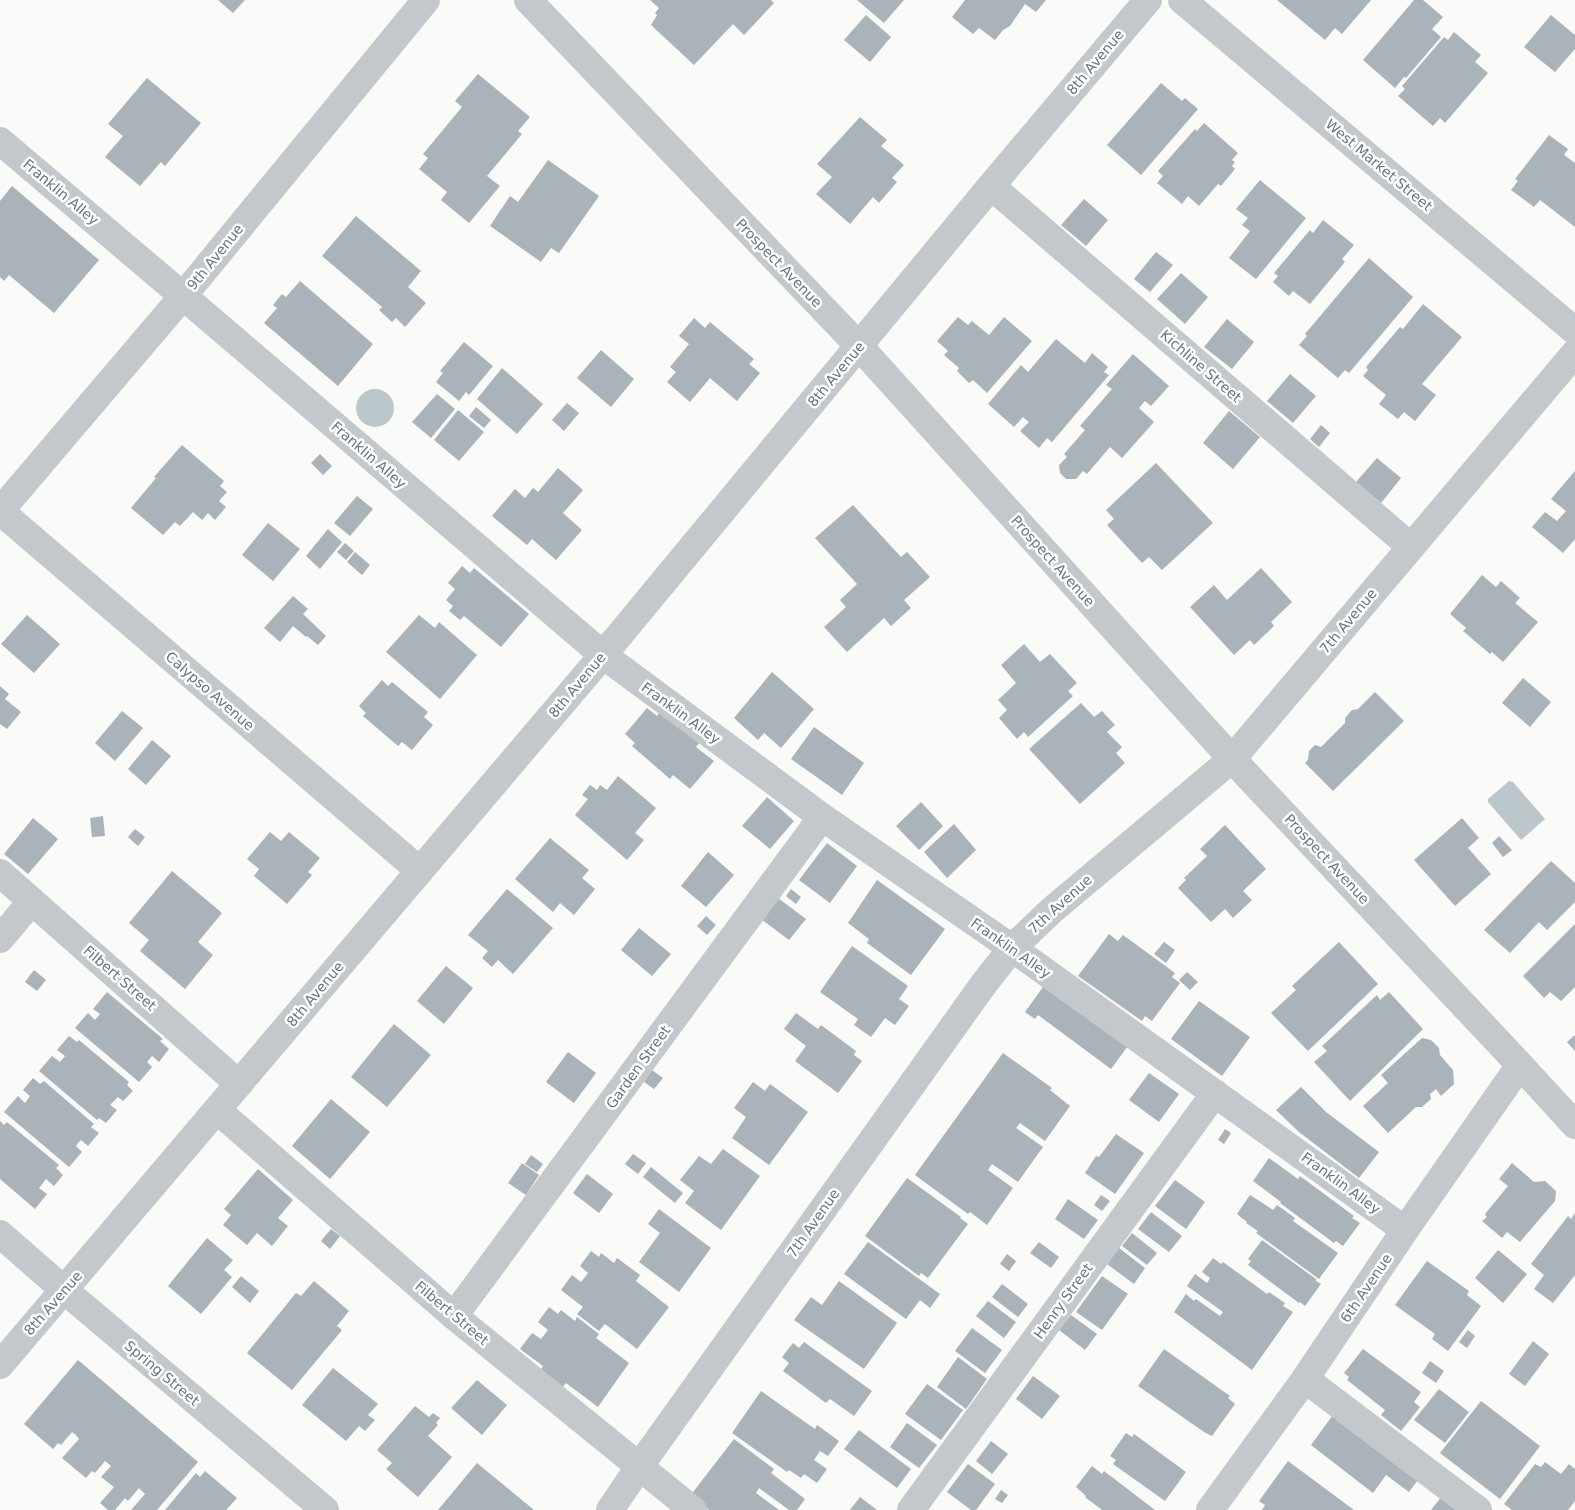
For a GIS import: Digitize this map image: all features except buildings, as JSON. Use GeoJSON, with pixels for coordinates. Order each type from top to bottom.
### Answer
{"type":"FeatureCollection","features":[{"type":"Feature","properties":{"kind":"street","name":"9th Avenue"},"geometry":{"type":"LineString","coordinates":[[0,511],[184,296],[426,0]]}},
{"type":"Feature","properties":{"kind":"street","name":"Prospect Avenue"},"geometry":{"type":"LineString","coordinates":[[528,0],[859,346],[1232,759],[1575,1125]]}},
{"type":"Feature","properties":{"kind":"street","name":"8th Avenue"},"geometry":{"type":"LineString","coordinates":[[0,1365],[603,655],[991,186],[1148,0]]}},
{"type":"Feature","properties":{"kind":"street","name":"West Market Street"},"geometry":{"type":"LineString","coordinates":[[1182,0],[1575,331]]}},
{"type":"Feature","properties":{"kind":"street","name":"Franklin Alley"},"geometry":{"type":"LineString","coordinates":[[0,141],[603,655],[822,817],[1012,948],[1405,1230]]}},
{"type":"Feature","properties":{"kind":"street","name":"Kichline Street"},"geometry":{"type":"LineString","coordinates":[[991,186],[1411,547]]}},
{"type":"Feature","properties":{"kind":"street","name":"7th Avenue"},"geometry":{"type":"LineString","coordinates":[[610,1510],[983,985],[1012,948],[1052,910],[1232,759],[1575,353]]}},
{"type":"Feature","properties":{"kind":"street","name":"Calypso Avenue"},"geometry":{"type":"LineString","coordinates":[[0,511],[420,871]]}},
{"type":"Feature","properties":{"kind":"street","name":"Garden Street"},"geometry":{"type":"LineString","coordinates":[[454,1316],[822,817]]}},
{"type":"Feature","properties":{"kind":"street","name":"Filbert Street"},"geometry":{"type":"LineString","coordinates":[[0,873],[240,1084]]}},
{"type":"Feature","properties":{"kind":"street"},"geometry":{"type":"LineString","coordinates":[[0,939],[32,901]]}},
{"type":"Feature","properties":{"kind":"street","name":"6th Avenue"},"geometry":{"type":"LineString","coordinates":[[1210,1510],[1305,1379],[1405,1230],[1520,1065]]}},
{"type":"Feature","properties":{"kind":"street","name":"Henry Street"},"geometry":{"type":"LineString","coordinates":[[910,1510],[1215,1093]]}},
{"type":"Feature","properties":{"kind":"street","name":"Filbert Street"},"geometry":{"type":"LineString","coordinates":[[217,1110],[454,1316],[693,1510]]}},
{"type":"Feature","properties":{"kind":"street","name":"Spring Street"},"geometry":{"type":"LineString","coordinates":[[0,1234],[325,1510]]}},
{"type":"Feature","properties":{"kind":"street"},"geometry":{"type":"LineString","coordinates":[[1305,1379],[1478,1510]]}},
{"type":"Feature","properties":{"kind":"shaded area"},"geometry":{"type":"Polygon","coordinates":[[[375,389],[382,390],[388,395],[393,401],[393,415],[388,421],[382,426],[375,427],[368,426],[362,421],[357,415],[356,408],[357,401],[362,395],[368,390],[375,389]]]}},
{"type":"Feature","properties":{"kind":"shaded area"},"geometry":{"type":"Polygon","coordinates":[[[1509,781],[1513,782],[1545,819],[1521,840],[1488,802],[1488,799],[1509,781]]]}}]}
